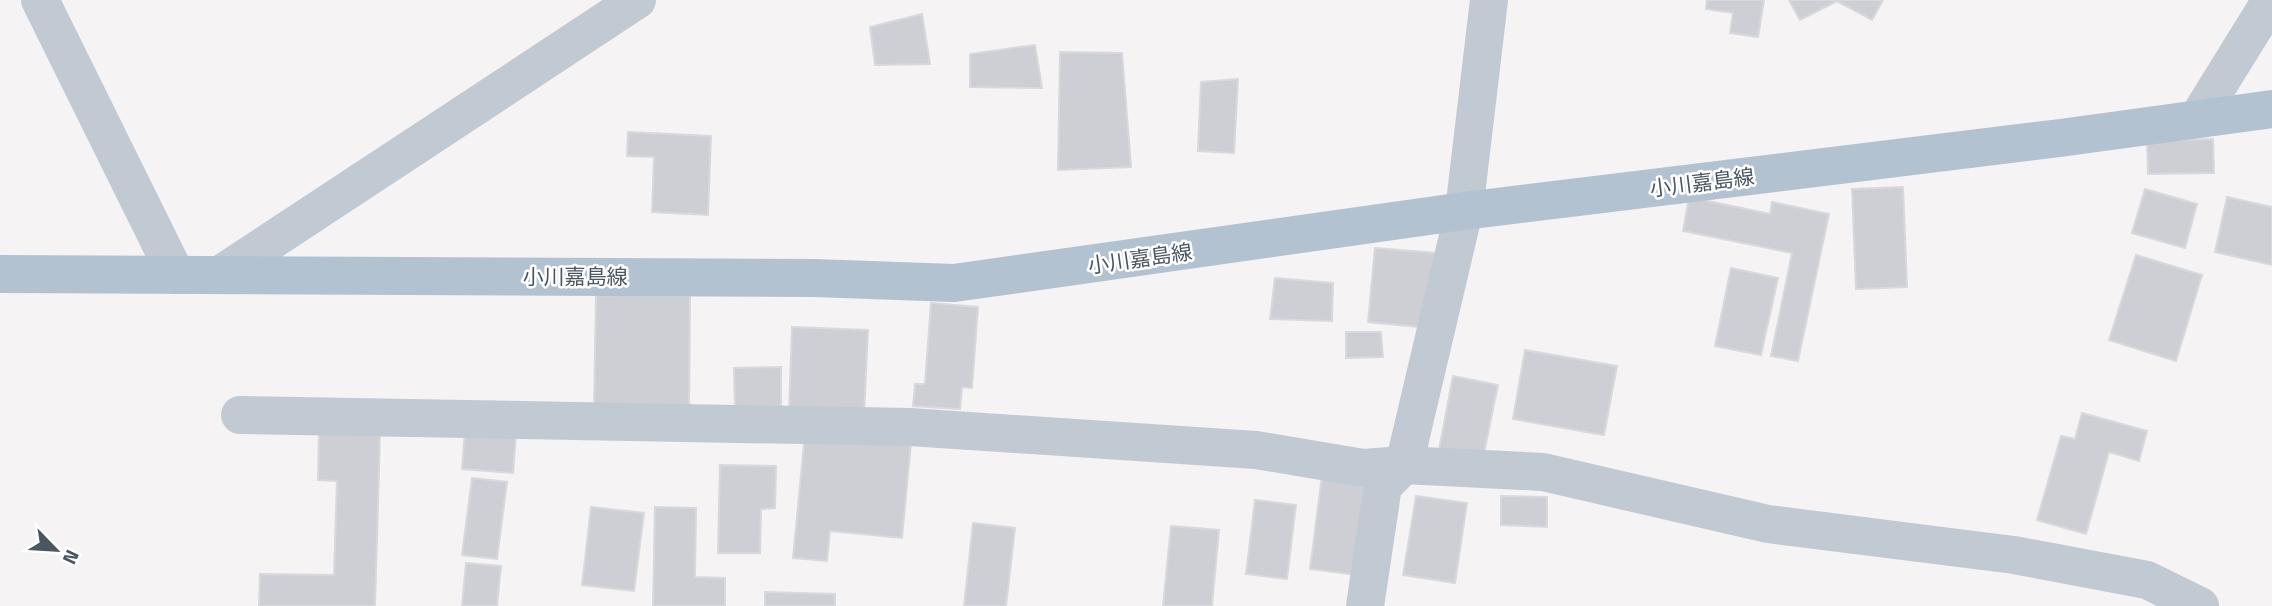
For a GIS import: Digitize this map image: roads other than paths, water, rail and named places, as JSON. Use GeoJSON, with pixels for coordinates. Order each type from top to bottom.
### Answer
{"type":"FeatureCollection","features":[{"type":"Feature","properties":{"kind":"main road","name":"小川嘉島線"},"geometry":{"type":"LineString","coordinates":[[0,274],[814,278],[954,283],[1464,211],[2060,138],[2272,109]]}},
{"type":"Feature","properties":{"kind":"street"},"geometry":{"type":"LineString","coordinates":[[40,0],[176,275]]}},
{"type":"Feature","properties":{"kind":"street"},"geometry":{"type":"LineString","coordinates":[[221,274],[637,0]]}},
{"type":"Feature","properties":{"kind":"street"},"geometry":{"type":"LineString","coordinates":[[1365,606],[1383,486],[1404,465],[1464,211],[1489,0]]}},
{"type":"Feature","properties":{"kind":"street"},"geometry":{"type":"LineString","coordinates":[[2198,118],[2272,0]]}},
{"type":"Feature","properties":{"kind":"street"},"geometry":{"type":"LineString","coordinates":[[240,415],[910,427],[1256,450],[1363,468],[1404,465],[1543,472],[1768,524],[2014,555],[2147,580],[2200,606]]}}]}
